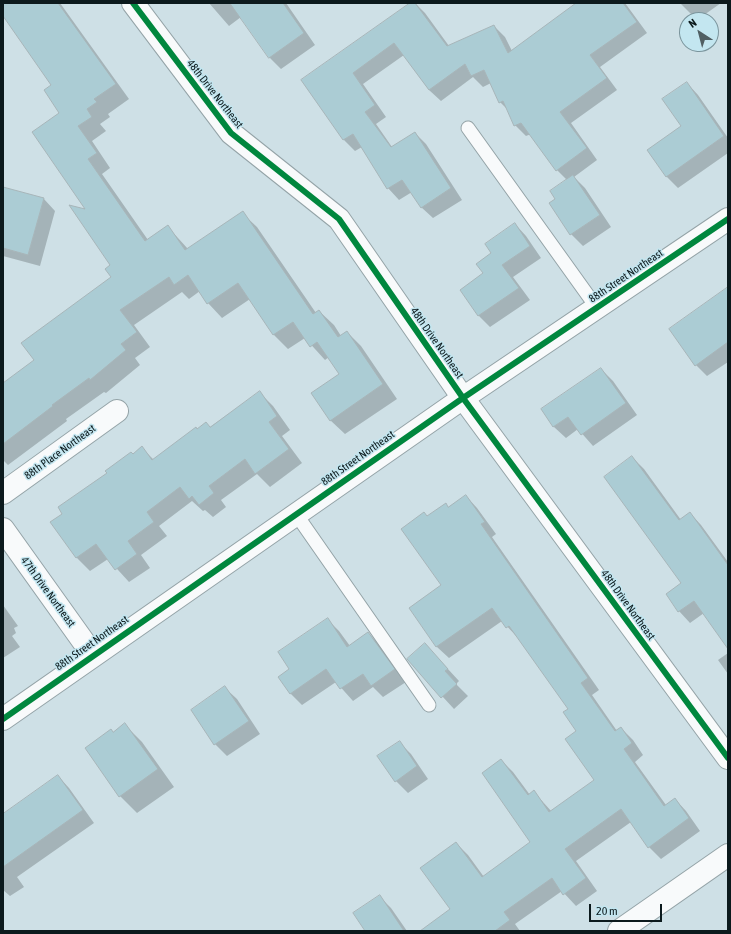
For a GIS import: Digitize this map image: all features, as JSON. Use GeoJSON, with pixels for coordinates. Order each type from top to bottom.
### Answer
{"type":"FeatureCollection","features":[{"type":"Feature","properties":{"kind":"street","name":"48th Drive Northeast"},"geometry":{"type":"LineString","coordinates":[[133,3],[231,133],[339,219],[463,398],[728,758]]}},
{"type":"Feature","properties":{"kind":"street","name":"88th Street Northeast"},"geometry":{"type":"LineString","coordinates":[[3,719],[463,398],[728,219]]}},
{"type":"Feature","properties":{"kind":"street","name":"88th Place Northeast"},"geometry":{"type":"LineString","coordinates":[[3,493],[117,411]]}},
{"type":"Feature","properties":{"kind":"street","name":"47th Drive Northeast"},"geometry":{"type":"LineString","coordinates":[[3,529],[93,655]]}},
{"type":"Feature","properties":{"kind":"street"},"geometry":{"type":"LineString","coordinates":[[619,931],[728,855]]}},
{"type":"Feature","properties":{"kind":"lane"},"geometry":{"type":"LineString","coordinates":[[468,128],[597,308]]}},
{"type":"Feature","properties":{"kind":"lane"},"geometry":{"type":"LineString","coordinates":[[296,514],[429,705]]}},
{"type":"Feature","properties":{"kind":"building"},"geometry":{"type":"Polygon","coordinates":[[[3,3],[58,3],[116,84],[94,99],[97,102],[87,109],[92,117],[78,126],[97,153],[88,159],[145,241],[168,225],[185,250],[243,211],[313,314],[319,310],[338,337],[347,331],[383,384],[330,421],[311,393],[339,374],[317,342],[310,347],[293,322],[273,335],[238,283],[207,304],[188,275],[174,285],[169,277],[120,310],[137,332],[121,344],[126,350],[90,380],[89,378],[52,405],[53,406],[3,444],[3,383],[34,360],[21,343],[111,277],[105,269],[110,265],[69,205],[85,209],[32,132],[59,113],[44,90],[51,85],[3,16],[3,3]]]}},
{"type":"Feature","properties":{"kind":"building"},"geometry":{"type":"Polygon","coordinates":[[[230,3],[283,3],[304,33],[269,58],[230,3]]]}},
{"type":"Feature","properties":{"kind":"building"},"geometry":{"type":"Polygon","coordinates":[[[410,3],[415,3],[447,46],[494,25],[508,53],[576,3],[623,3],[637,22],[590,55],[607,78],[560,112],[587,148],[556,171],[521,123],[514,126],[503,101],[499,103],[484,70],[471,76],[465,64],[429,90],[394,43],[353,73],[375,105],[365,112],[391,147],[415,132],[451,188],[421,208],[402,180],[387,189],[353,134],[343,140],[301,80],[410,3]]]}},
{"type":"Feature","properties":{"kind":"building"},"geometry":{"type":"Polygon","coordinates":[[[687,82],[724,136],[666,177],[647,150],[681,126],[662,99],[687,82]]]}},
{"type":"Feature","properties":{"kind":"building"},"geometry":{"type":"Polygon","coordinates":[[[573,175],[600,215],[570,235],[549,203],[555,199],[550,191],[573,175]]]}},
{"type":"Feature","properties":{"kind":"building"},"geometry":{"type":"Polygon","coordinates":[[[3,187],[44,198],[28,255],[3,248],[3,187]]]}},
{"type":"Feature","properties":{"kind":"building"},"geometry":{"type":"Polygon","coordinates":[[[515,223],[530,246],[502,265],[519,288],[478,316],[460,290],[483,273],[476,264],[491,253],[485,244],[515,223]]]}},
{"type":"Feature","properties":{"kind":"building"},"geometry":{"type":"Polygon","coordinates":[[[728,287],[728,342],[695,366],[669,329],[728,287]]]}},
{"type":"Feature","properties":{"kind":"building"},"geometry":{"type":"Polygon","coordinates":[[[601,368],[626,403],[581,435],[568,417],[553,427],[541,409],[601,368]]]}},
{"type":"Feature","properties":{"kind":"building"},"geometry":{"type":"Polygon","coordinates":[[[260,391],[277,416],[269,422],[289,449],[255,474],[245,459],[209,486],[214,493],[199,505],[192,496],[189,499],[180,487],[147,512],[154,522],[128,541],[137,554],[115,570],[96,544],[76,558],[50,522],[62,514],[58,507],[107,473],[105,471],[131,452],[133,454],[142,446],[152,460],[196,427],[197,429],[206,422],[210,427],[260,391]]]}},
{"type":"Feature","properties":{"kind":"building"},"geometry":{"type":"Polygon","coordinates":[[[632,456],[679,520],[690,512],[728,565],[728,649],[694,601],[678,612],[666,594],[681,583],[604,477],[632,456]]]}},
{"type":"Feature","properties":{"kind":"building"},"geometry":{"type":"Polygon","coordinates":[[[466,495],[485,522],[481,524],[588,678],[581,683],[615,731],[621,727],[632,743],[624,749],[664,806],[675,798],[689,818],[648,848],[621,809],[565,849],[586,878],[563,895],[552,878],[504,912],[510,920],[495,931],[420,931],[450,909],[420,868],[456,842],[482,877],[530,842],[482,773],[501,759],[528,795],[534,790],[549,812],[594,780],[565,739],[576,731],[563,712],[568,709],[509,626],[506,628],[492,608],[436,647],[409,608],[441,585],[401,529],[424,512],[427,516],[446,503],[448,507],[466,495]]]}},
{"type":"Feature","properties":{"kind":"building"},"geometry":{"type":"Polygon","coordinates":[[[328,618],[347,647],[368,632],[395,669],[371,686],[363,674],[340,689],[326,669],[290,694],[278,677],[289,669],[278,652],[328,618]]]}},
{"type":"Feature","properties":{"kind":"building"},"geometry":{"type":"Polygon","coordinates":[[[425,643],[448,669],[445,671],[457,684],[441,698],[407,659],[425,643]]]}},
{"type":"Feature","properties":{"kind":"building"},"geometry":{"type":"Polygon","coordinates":[[[225,686],[249,721],[214,745],[191,710],[225,686]]]}},
{"type":"Feature","properties":{"kind":"building"},"geometry":{"type":"Polygon","coordinates":[[[125,723],[158,769],[119,797],[85,748],[111,729],[113,732],[125,723]]]}},
{"type":"Feature","properties":{"kind":"building"},"geometry":{"type":"Polygon","coordinates":[[[400,741],[417,766],[395,782],[377,756],[400,741]]]}},
{"type":"Feature","properties":{"kind":"building"},"geometry":{"type":"Polygon","coordinates":[[[58,775],[83,810],[3,867],[3,814],[58,775]]]}},
{"type":"Feature","properties":{"kind":"building"},"geometry":{"type":"Polygon","coordinates":[[[380,895],[404,931],[365,931],[353,913],[380,895]]]}},
{"type":"Feature","properties":{"kind":"cycle path"},"geometry":{"type":"LineString","coordinates":[[133,3],[231,133],[339,219],[463,398],[728,758]]}},
{"type":"Feature","properties":{"kind":"cycle path"},"geometry":{"type":"LineString","coordinates":[[3,719],[463,398],[728,219]]}}]}
